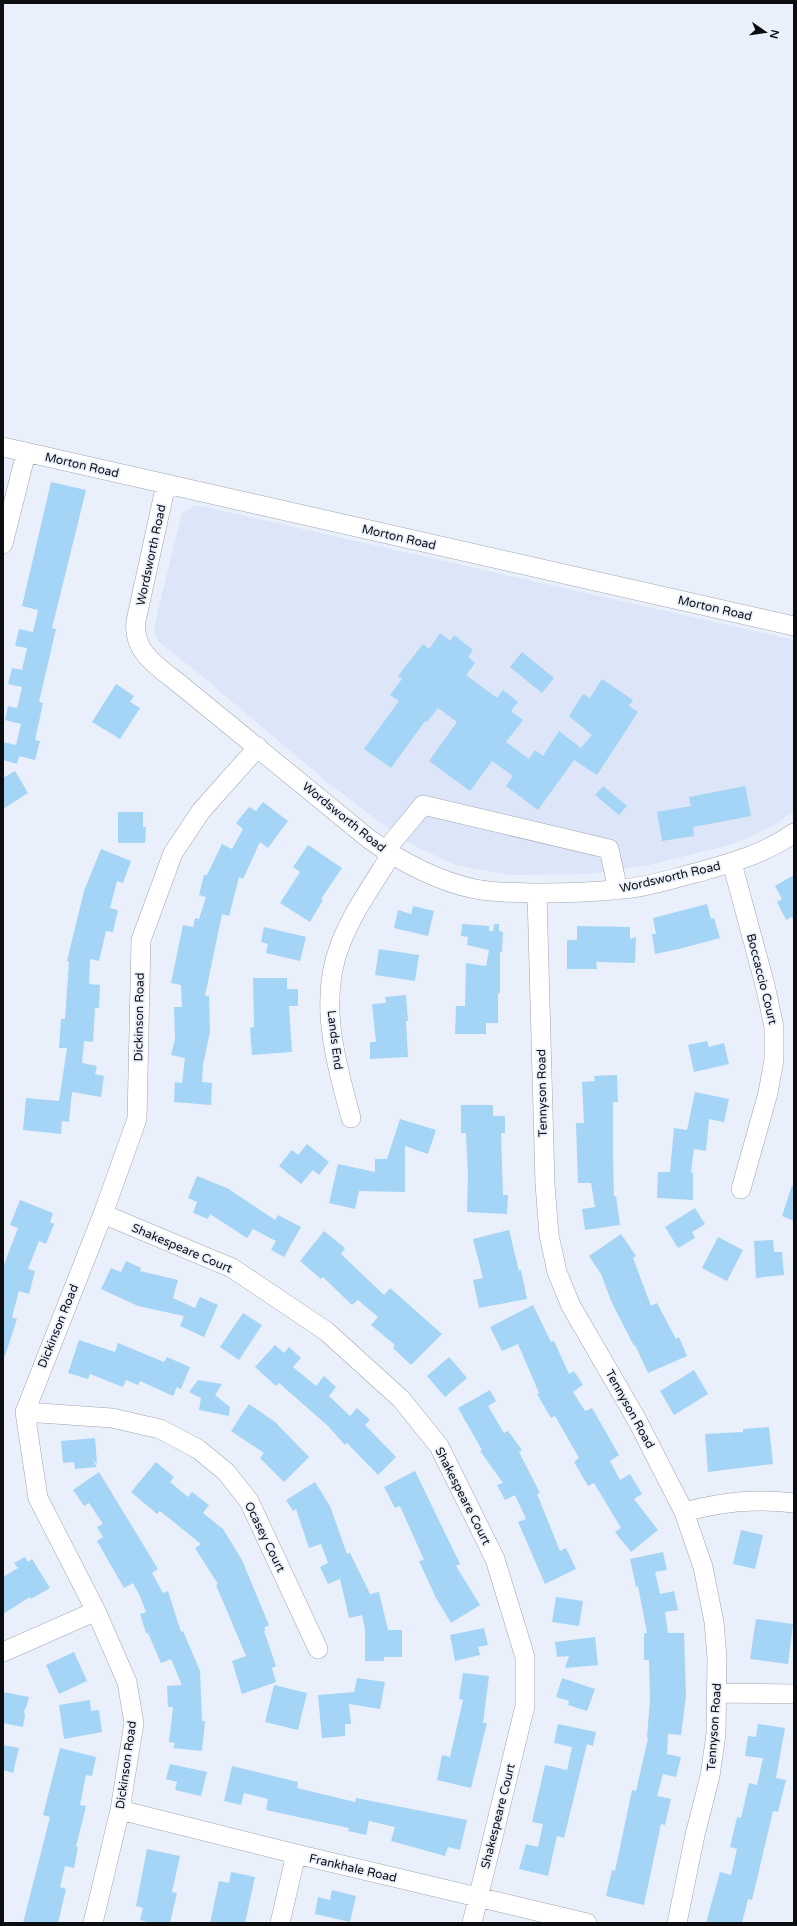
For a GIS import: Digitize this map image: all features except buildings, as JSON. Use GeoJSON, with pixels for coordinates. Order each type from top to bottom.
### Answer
{"type":"FeatureCollection","features":[{"type":"Feature","properties":{"kind":"street","name":"Morton Road"},"geometry":{"type":"LineString","coordinates":[[3,447],[794,626]]}},
{"type":"Feature","properties":{"kind":"street"},"geometry":{"type":"LineString","coordinates":[[3,543],[26,453]]}},
{"type":"Feature","properties":{"kind":"street","name":"Wordsworth Road"},"geometry":{"type":"LineString","coordinates":[[166,484],[136,621],[135,630],[137,640],[144,653],[153,662],[388,853],[440,878],[474,889],[510,894],[580,893],[618,890],[662,882],[732,863],[760,854],[794,833]]}},
{"type":"Feature","properties":{"kind":"street","name":"Dickinson Road"},"geometry":{"type":"LineString","coordinates":[[93,1923],[120,1810],[134,1723],[127,1682],[96,1611],[38,1498],[25,1412],[103,1214],[136,1120],[141,940],[173,853],[201,811],[258,747]]}},
{"type":"Feature","properties":{"kind":"street","name":"Lands End"},"geometry":{"type":"LineString","coordinates":[[351,1118],[337,1066],[330,1021],[331,982],[339,945],[388,853],[424,804],[609,849],[618,890]]}},
{"type":"Feature","properties":{"kind":"street","name":"Boccaccio Court"},"geometry":{"type":"LineString","coordinates":[[732,863],[765,985],[774,1027],[774,1060],[768,1093],[741,1189]]}},
{"type":"Feature","properties":{"kind":"street","name":"Tennyson Road"},"geometry":{"type":"LineString","coordinates":[[537,893],[545,1184],[549,1235],[557,1272],[571,1306],[637,1420],[684,1512],[703,1567],[714,1622],[717,1693],[716,1734],[710,1776],[695,1835],[677,1923]]}},
{"type":"Feature","properties":{"kind":"street","name":"Shakespeare Court"},"geometry":{"type":"LineString","coordinates":[[103,1214],[232,1268],[326,1331],[401,1399],[439,1446],[495,1559],[525,1657],[525,1706],[472,1923]]}},
{"type":"Feature","properties":{"kind":"street","name":"Ocasey Court"},"geometry":{"type":"LineString","coordinates":[[25,1412],[112,1418],[160,1429],[198,1449],[226,1472],[249,1502],[318,1649]]}},
{"type":"Feature","properties":{"kind":"street"},"geometry":{"type":"LineString","coordinates":[[684,1512],[719,1503],[743,1500],[767,1500],[794,1503]]}},
{"type":"Feature","properties":{"kind":"street"},"geometry":{"type":"LineString","coordinates":[[3,1652],[96,1611]]}},
{"type":"Feature","properties":{"kind":"street"},"geometry":{"type":"LineString","coordinates":[[717,1693],[794,1694]]}},
{"type":"Feature","properties":{"kind":"street","name":"Frankhale Road"},"geometry":{"type":"LineString","coordinates":[[120,1810],[296,1854],[587,1923]]}},
{"type":"Feature","properties":{"kind":"street"},"geometry":{"type":"LineString","coordinates":[[280,1923],[296,1854]]}},
{"type":"Feature","properties":{"kind":"shaded area"},"geometry":{"type":"Polygon","coordinates":[[[196,505],[794,640],[794,810],[779,822],[749,838],[726,846],[650,865],[591,874],[509,875],[456,865],[418,848],[379,822],[327,782],[197,672],[160,643],[155,636],[154,627],[182,513],[196,505]]]}}]}
